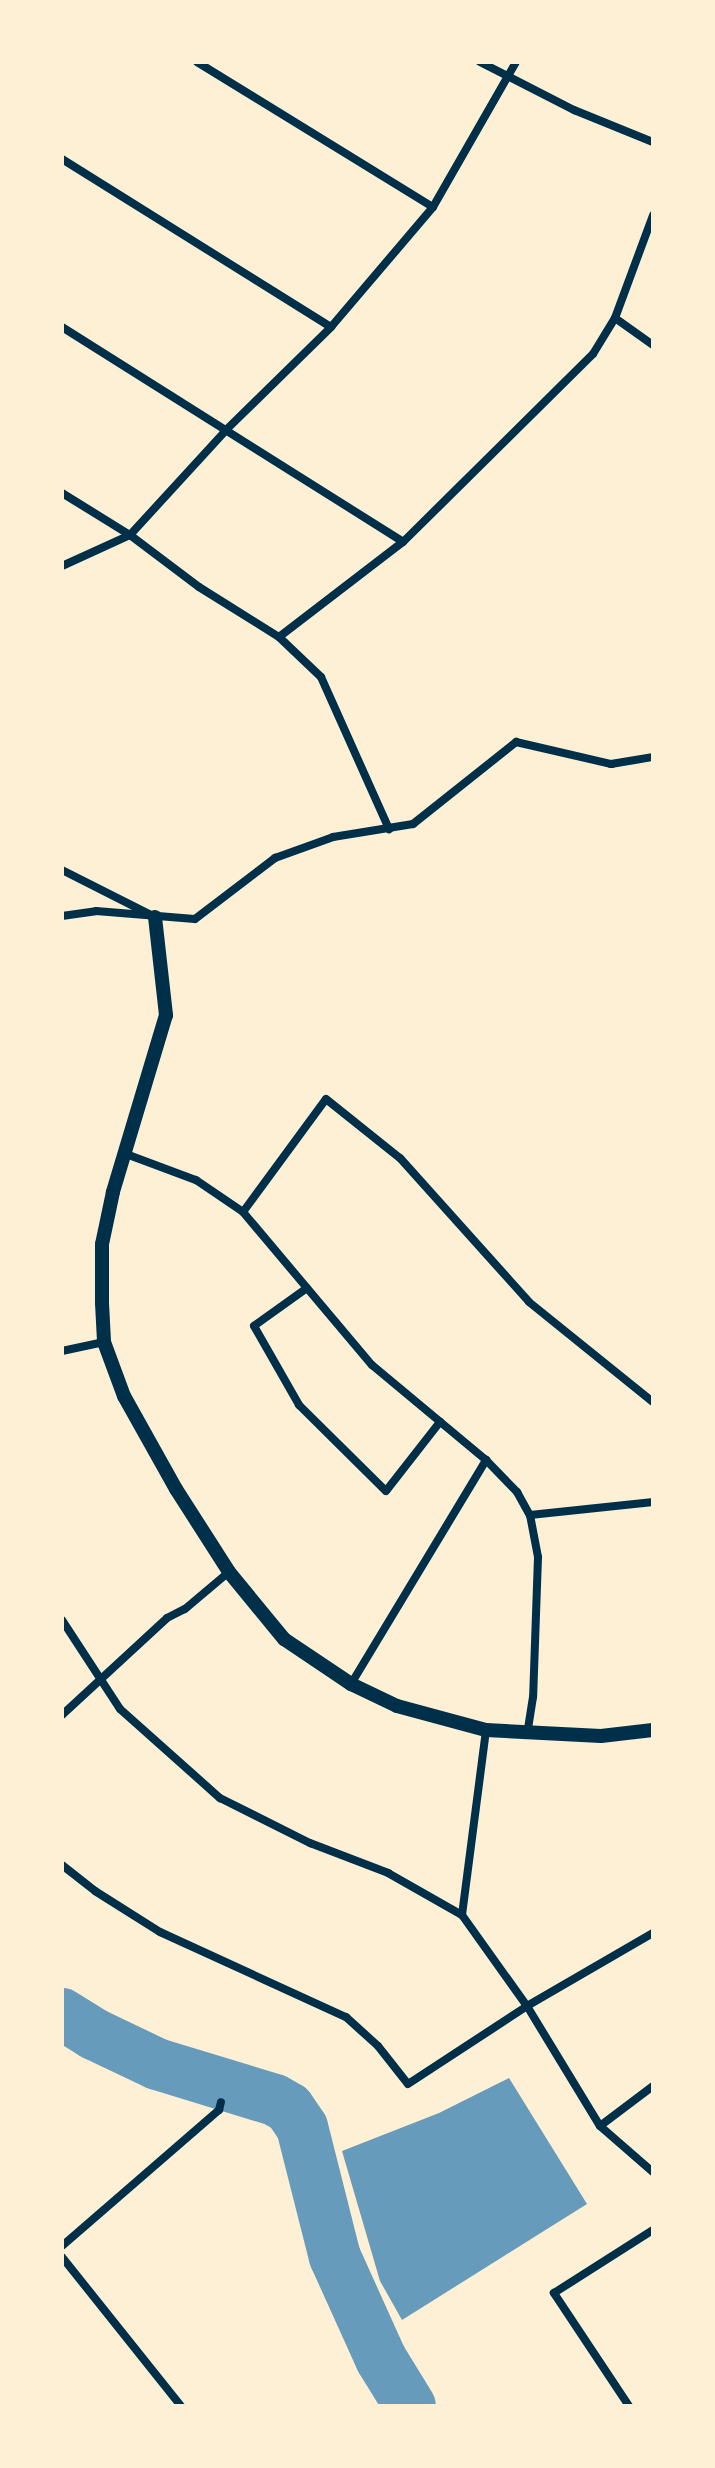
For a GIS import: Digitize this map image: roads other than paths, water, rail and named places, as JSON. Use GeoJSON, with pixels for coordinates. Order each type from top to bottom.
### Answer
{"type":"FeatureCollection","features":[{"type":"Feature","properties":{"kind":"street"},"geometry":{"type":"LineString","coordinates":[[197,62],[433,207]]}},
{"type":"Feature","properties":{"kind":"street"},"geometry":{"type":"LineString","coordinates":[[480,62],[508,79],[653,142]]}},
{"type":"Feature","properties":{"kind":"street"},"geometry":{"type":"LineString","coordinates":[[62,566],[130,535],[227,429],[331,327],[433,207],[516,62]]}},
{"type":"Feature","properties":{"kind":"street"},"geometry":{"type":"LineString","coordinates":[[62,159],[331,327]]}},
{"type":"Feature","properties":{"kind":"street"},"geometry":{"type":"LineString","coordinates":[[279,637],[403,542],[593,354],[615,318],[653,215]]}},
{"type":"Feature","properties":{"kind":"street"},"geometry":{"type":"LineString","coordinates":[[615,318],[653,345]]}},
{"type":"Feature","properties":{"kind":"street"},"geometry":{"type":"LineString","coordinates":[[62,327],[403,542]]}},
{"type":"Feature","properties":{"kind":"street"},"geometry":{"type":"LineString","coordinates":[[62,493],[130,535],[199,587],[279,637],[321,677],[389,829]]}},
{"type":"Feature","properties":{"kind":"street"},"geometry":{"type":"LineString","coordinates":[[62,916],[96,911],[195,919],[275,858],[333,837],[413,824],[516,742],[611,764],[653,757]]}},
{"type":"Feature","properties":{"kind":"street"},"geometry":{"type":"LineString","coordinates":[[62,870],[155,917]]}},
{"type":"Feature","properties":{"kind":"street"},"geometry":{"type":"LineString","coordinates":[[155,917],[166,1015],[113,1192],[102,1244],[104,1342],[124,1396],[176,1489],[229,1572],[284,1639],[351,1684],[397,1706],[486,1730],[601,1736],[653,1730]]}},
{"type":"Feature","properties":{"kind":"street"},"geometry":{"type":"LineString","coordinates":[[243,1212],[326,1099],[400,1158],[529,1302],[653,1402]]}},
{"type":"Feature","properties":{"kind":"street"},"geometry":{"type":"LineString","coordinates":[[126,1154],[196,1180],[243,1212],[372,1365],[486,1460],[517,1492],[530,1515],[538,1557],[533,1697],[527,1733]]}},
{"type":"Feature","properties":{"kind":"street"},"geometry":{"type":"LineString","coordinates":[[307,1288],[254,1326],[299,1405],[386,1491],[440,1422]]}},
{"type":"Feature","properties":{"kind":"street"},"geometry":{"type":"LineString","coordinates":[[62,1351],[104,1342]]}},
{"type":"Feature","properties":{"kind":"street"},"geometry":{"type":"LineString","coordinates":[[351,1684],[486,1460]]}},
{"type":"Feature","properties":{"kind":"street"},"geometry":{"type":"LineString","coordinates":[[530,1515],[653,1502]]}},
{"type":"Feature","properties":{"kind":"street"},"geometry":{"type":"LineString","coordinates":[[62,1715],[167,1618],[185,1609],[229,1572]]}},
{"type":"Feature","properties":{"kind":"street"},"geometry":{"type":"LineString","coordinates":[[62,1620],[120,1709],[220,1798],[310,1843],[388,1873],[462,1915],[527,2006],[600,2126],[653,2172]]}},
{"type":"Feature","properties":{"kind":"street"},"geometry":{"type":"LineString","coordinates":[[462,1915],[486,1730]]}},
{"type":"Feature","properties":{"kind":"street"},"geometry":{"type":"LineString","coordinates":[[62,1865],[95,1891],[160,1932],[346,2017],[378,2046],[408,2084],[527,2006],[653,1933]]}},
{"type":"Feature","properties":{"kind":"street"},"geometry":{"type":"LineString","coordinates":[[600,2126],[653,2086]]}},
{"type":"Feature","properties":{"kind":"street"},"geometry":{"type":"LineString","coordinates":[[62,2246],[219,2110],[221,2102]]}},
{"type":"Feature","properties":{"kind":"street"},"geometry":{"type":"LineString","coordinates":[[629,2406],[554,2293],[653,2230]]}},
{"type":"Feature","properties":{"kind":"street"},"geometry":{"type":"LineString","coordinates":[[62,2257],[181,2406]]}},
{"type":"Feature","properties":{"kind":"water"},"geometry":{"type":"Polygon","coordinates":[[[509,2078],[587,2204],[402,2320],[380,2281],[342,2151],[439,2113],[509,2078]]]}},
{"type":"Feature","properties":{"kind":"waterway"},"geometry":{"type":"LineString","coordinates":[[62,2014],[94,2034],[157,2064],[275,2100],[289,2108],[302,2127],[335,2257],[381,2359],[410,2406]]}}]}
